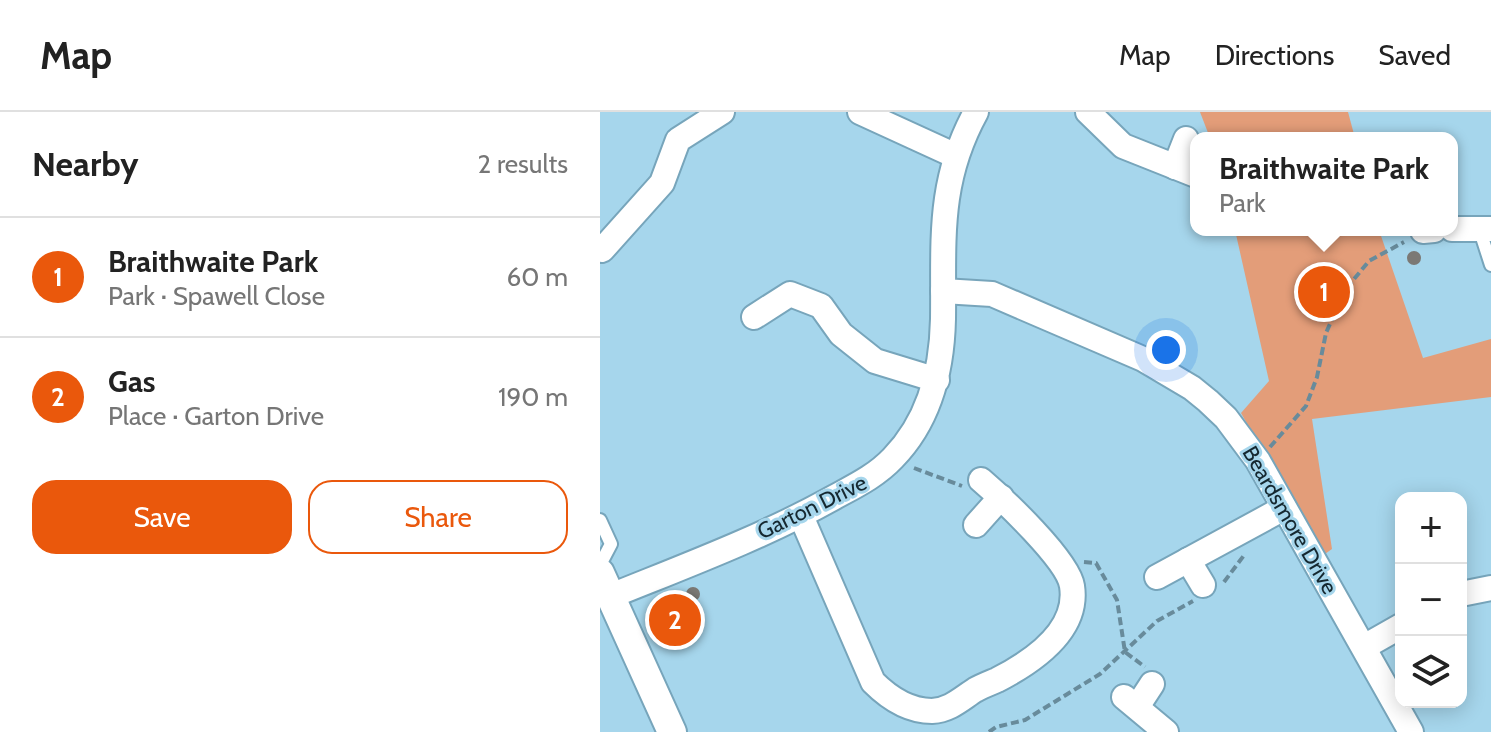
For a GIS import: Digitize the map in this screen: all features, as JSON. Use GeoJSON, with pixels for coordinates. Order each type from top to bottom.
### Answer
{"type":"FeatureCollection","features":[{"type":"Feature","properties":{"kind":"street"},"geometry":{"type":"LineString","coordinates":[[601,251],[662,183],[678,140],[722,112]]}},
{"type":"Feature","properties":{"kind":"street"},"geometry":{"type":"LineString","coordinates":[[860,112],[956,156]]}},
{"type":"Feature","properties":{"kind":"street","name":"Garton Drive"},"geometry":{"type":"LineString","coordinates":[[605,584],[801,516],[876,475],[895,457],[921,418],[937,380],[942,347],[941,238],[946,197],[956,156],[976,112]]}},
{"type":"Feature","properties":{"kind":"street"},"geometry":{"type":"LineString","coordinates":[[1088,112],[1123,146],[1186,171],[1186,139]]}},
{"type":"Feature","properties":{"kind":"street"},"geometry":{"type":"LineString","coordinates":[[1458,229],[1486,230]]}},
{"type":"Feature","properties":{"kind":"street"},"geometry":{"type":"LineString","coordinates":[[754,317],[797,284],[821,306],[841,334],[875,361],[937,380]]}},
{"type":"Feature","properties":{"kind":"street","name":"Beardsmore Drive"},"geometry":{"type":"LineString","coordinates":[[943,291],[992,294],[1157,366],[1208,401],[1226,418],[1258,461],[1411,732]]}},
{"type":"Feature","properties":{"kind":"street"},"geometry":{"type":"LineString","coordinates":[[801,516],[873,682],[888,697],[919,709],[947,708],[976,689],[999,679],[1052,643],[1064,628],[1073,598],[1072,584],[1059,560],[1001,497],[981,480]]}},
{"type":"Feature","properties":{"kind":"street"},"geometry":{"type":"LineString","coordinates":[[976,525],[1001,497]]}},
{"type":"Feature","properties":{"kind":"street"},"geometry":{"type":"LineString","coordinates":[[1157,577],[1284,508]]}},
{"type":"Feature","properties":{"kind":"street"},"geometry":{"type":"LineString","coordinates":[[1188,560],[1207,590]]}},
{"type":"Feature","properties":{"kind":"street"},"geometry":{"type":"LineString","coordinates":[[605,584],[672,732]]}},
{"type":"Feature","properties":{"kind":"street"},"geometry":{"type":"LineString","coordinates":[[1467,593],[1491,588]]}},
{"type":"Feature","properties":{"kind":"street"},"geometry":{"type":"LineString","coordinates":[[1364,647],[1395,629]]}},
{"type":"Feature","properties":{"kind":"street"},"geometry":{"type":"LineString","coordinates":[[1152,684],[1130,702],[1166,732]]}},
{"type":"Feature","properties":{"kind":"lane"},"geometry":{"type":"LineString","coordinates":[[1486,230],[1491,265]]}},
{"type":"Feature","properties":{"kind":"lane"},"geometry":{"type":"LineString","coordinates":[[600,520],[611,544],[600,565]]}},
{"type":"Feature","properties":{"kind":"path"},"geometry":{"type":"LineString","coordinates":[[1258,461],[1306,406],[1317,377],[1326,333],[1345,290],[1369,261],[1414,236]]}},
{"type":"Feature","properties":{"kind":"path"},"geometry":{"type":"LineString","coordinates":[[895,457],[914,468],[969,488],[981,480]]}},
{"type":"Feature","properties":{"kind":"path"},"geometry":{"type":"LineString","coordinates":[[989,732],[996,727],[1025,720],[1100,674],[1157,621],[1228,580],[1247,549]]}},
{"type":"Feature","properties":{"kind":"path"},"geometry":{"type":"LineString","coordinates":[[1059,560],[1096,563],[1117,600],[1125,652],[1144,666],[1152,684]]}},
{"type":"Feature","properties":{"kind":"shaded area"},"geometry":{"type":"Polygon","coordinates":[[[1200,112],[1348,112],[1353,132],[1208,132],[1200,112]]]}},
{"type":"Feature","properties":{"kind":"shaded area"},"geometry":{"type":"Polygon","coordinates":[[[1236,236],[1381,236],[1423,358],[1491,339],[1491,397],[1312,419],[1332,549],[1322,556],[1241,413],[1269,381],[1236,236]]]}},
{"type":"Feature","properties":{"kind":"place","name":"Braithwaite Park"},"geometry":{"type":"Point","coordinates":[1324,292]}},
{"type":"Feature","properties":{"kind":"place","name":"Gas"},"geometry":{"type":"Point","coordinates":[675,620]}}]}
